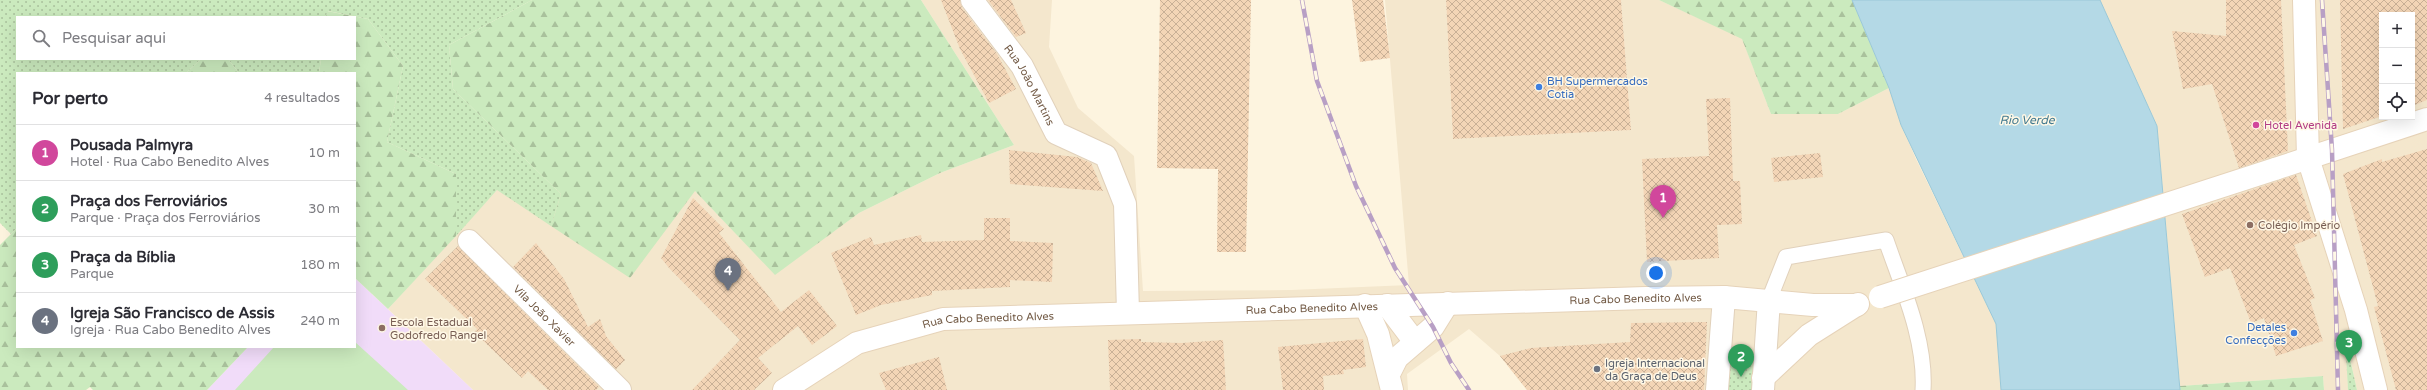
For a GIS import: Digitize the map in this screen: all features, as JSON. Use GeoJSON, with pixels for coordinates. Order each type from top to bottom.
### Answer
{"type":"FeatureCollection","features":[{"type":"Feature","properties":{"kind":"main road","name":"Rua João Martins"},"geometry":{"type":"LineString","coordinates":[[972,0],[1022,66],[1056,133],[1106,156],[1125,204],[1128,313]]}},
{"type":"Feature","properties":{"kind":"main road"},"geometry":{"type":"LineString","coordinates":[[2304,0],[2308,158],[2356,310],[2376,390]]}},
{"type":"Feature","properties":{"kind":"main road"},"geometry":{"type":"LineString","coordinates":[[1763,384],[1809,335],[1857,305],[2427,119]]}},
{"type":"Feature","properties":{"kind":"main road","name":"Vila João Xavier"},"geometry":{"type":"LineString","coordinates":[[469,241],[620,390]]}},
{"type":"Feature","properties":{"kind":"main road","name":"Rua Cabo Benedito Alves"},"geometry":{"type":"LineString","coordinates":[[784,390],[857,343],[943,319],[1365,305],[1724,297],[1813,305],[1857,305]]}},
{"type":"Feature","properties":{"kind":"main road"},"geometry":{"type":"LineString","coordinates":[[1717,390],[1724,297]]}},
{"type":"Feature","properties":{"kind":"main road"},"geometry":{"type":"LineString","coordinates":[[1763,384],[1769,300]]}},
{"type":"Feature","properties":{"kind":"main road"},"geometry":{"type":"LineString","coordinates":[[1391,382],[1397,358],[1433,327],[1448,304]]}},
{"type":"Feature","properties":{"kind":"main road"},"geometry":{"type":"LineString","coordinates":[[1365,305],[1378,334],[1391,382]]}},
{"type":"Feature","properties":{"kind":"main road"},"geometry":{"type":"LineString","coordinates":[[1387,305],[1415,342]]}},
{"type":"Feature","properties":{"kind":"lane"},"geometry":{"type":"LineString","coordinates":[[1769,300],[1786,257],[1886,240],[1917,335],[1924,378],[1923,390]]}},
{"type":"Feature","properties":{"kind":"shaded area"},"geometry":{"type":"Polygon","coordinates":[[[921,0],[1052,0],[1049,47],[1078,108],[1134,156],[1143,291],[1291,290],[1409,285],[1385,0],[1446,0],[1453,139],[1631,130],[1621,0],[1659,0],[1742,38],[1771,114],[1838,114],[1889,88],[1901,125],[1916,159],[1996,324],[2001,390],[1527,390],[1500,356],[1469,329],[1407,374],[1408,390],[473,390],[388,309],[497,190],[695,191],[775,274],[859,213],[940,173],[1014,145],[921,0]]]}},
{"type":"Feature","properties":{"kind":"shaded area"},"geometry":{"type":"Polygon","coordinates":[[[2100,0],[2427,0],[2427,390],[2357,390],[2346,339],[2348,390],[2324,390],[2323,376],[2180,386],[2157,126],[2100,0]]]}},
{"type":"Feature","properties":{"kind":"shaded area","name":"Escola Estadual Godofredo Rangel"},"geometry":{"type":"Polygon","coordinates":[[[356,279],[473,390],[207,390],[247,348],[356,348],[356,279]]]}},
{"type":"Feature","properties":{"kind":"green space"},"geometry":{"type":"Polygon","coordinates":[[[0,0],[532,0],[449,45],[453,89],[561,194],[551,226],[497,190],[456,236],[456,174],[387,142],[403,66],[368,19],[328,11],[326,16],[16,16],[16,60],[200,60],[187,72],[16,72],[16,229],[11,234],[0,223],[0,0]]]}},
{"type":"Feature","properties":{"kind":"green space"},"geometry":{"type":"Polygon","coordinates":[[[532,0],[921,0],[1014,145],[940,173],[859,213],[775,275],[695,191],[630,278],[551,226],[561,194],[453,89],[449,45],[532,0]]]}},
{"type":"Feature","properties":{"kind":"green space"},"geometry":{"type":"Polygon","coordinates":[[[1659,0],[1852,0],[1889,88],[1838,114],[1771,114],[1742,39],[1659,0]]]}},
{"type":"Feature","properties":{"kind":"green space"},"geometry":{"type":"Polygon","coordinates":[[[327,11],[353,16],[326,16],[327,11]]]}},
{"type":"Feature","properties":{"kind":"green space"},"geometry":{"type":"Polygon","coordinates":[[[356,17],[368,19],[403,66],[387,142],[456,174],[456,236],[388,309],[356,279],[356,72],[319,72],[321,60],[356,60],[356,17]]]}},
{"type":"Feature","properties":{"kind":"green space"},"geometry":{"type":"Polygon","coordinates":[[[200,60],[229,60],[238,72],[187,72],[200,60]]]}},
{"type":"Feature","properties":{"kind":"green space"},"geometry":{"type":"Polygon","coordinates":[[[229,60],[321,60],[319,72],[238,72],[229,60]]]}},
{"type":"Feature","properties":{"kind":"green space"},"geometry":{"type":"Polygon","coordinates":[[[16,229],[16,348],[247,348],[207,390],[93,390],[90,387],[86,390],[0,390],[0,245],[16,229]]]}},
{"type":"Feature","properties":{"kind":"green space"},"geometry":{"type":"Polygon","coordinates":[[[2345,336],[2357,390],[2348,390],[2345,336]]]}},
{"type":"Feature","properties":{"kind":"green space"},"geometry":{"type":"Polygon","coordinates":[[[356,343],[408,390],[235,390],[273,348],[356,348],[356,343]]]}},
{"type":"Feature","properties":{"kind":"green space"},"geometry":{"type":"Polygon","coordinates":[[[1728,361],[1755,363],[1753,390],[1726,390],[1728,361]]]}},
{"type":"Feature","properties":{"kind":"green space"},"geometry":{"type":"Polygon","coordinates":[[[2323,376],[2324,390],[2180,390],[2180,386],[2323,376]]]}},
{"type":"Feature","properties":{"kind":"water","name":"Rio Verde"},"geometry":{"type":"Polygon","coordinates":[[[1852,0],[2100,0],[2157,126],[2180,390],[2001,390],[1996,324],[1901,125],[1889,88],[1852,0]]]}},
{"type":"Feature","properties":{"kind":"building"},"geometry":{"type":"Polygon","coordinates":[[[941,0],[960,0],[962,8],[997,54],[1016,89],[989,103],[960,49],[941,0]]]}},
{"type":"Feature","properties":{"kind":"building"},"geometry":{"type":"Polygon","coordinates":[[[988,0],[1011,0],[1026,33],[1016,37],[988,0]]]}},
{"type":"Feature","properties":{"kind":"building"},"geometry":{"type":"Polygon","coordinates":[[[1160,0],[1251,0],[1246,252],[1217,252],[1218,169],[1157,168],[1160,0]]]}},
{"type":"Feature","properties":{"kind":"building"},"geometry":{"type":"Polygon","coordinates":[[[1352,0],[1383,0],[1390,58],[1360,62],[1352,0]]]}},
{"type":"Feature","properties":{"kind":"building","name":"BH Supermercados Cotia"},"geometry":{"type":"Polygon","coordinates":[[[1446,0],[1621,0],[1631,130],[1453,139],[1446,0]]]}},
{"type":"Feature","properties":{"kind":"building"},"geometry":{"type":"Polygon","coordinates":[[[2226,0],[2281,0],[2288,151],[2239,168],[2212,84],[2183,89],[2172,31],[2226,36],[2226,0]]]}},
{"type":"Feature","properties":{"kind":"building"},"geometry":{"type":"Polygon","coordinates":[[[2340,0],[2427,0],[2427,100],[2415,105],[2415,12],[2379,12],[2379,117],[2343,129],[2340,0]]]}},
{"type":"Feature","properties":{"kind":"building"},"geometry":{"type":"Polygon","coordinates":[[[1730,98],[1733,181],[1740,181],[1742,224],[1717,225],[1719,258],[1647,262],[1642,159],[1709,156],[1706,99],[1730,98]]]}},
{"type":"Feature","properties":{"kind":"building"},"geometry":{"type":"Polygon","coordinates":[[[2427,149],[2427,390],[2396,390],[2374,307],[2378,306],[2343,174],[2382,159],[2382,162],[2427,149]]]}},
{"type":"Feature","properties":{"kind":"building"},"geometry":{"type":"Polygon","coordinates":[[[1009,150],[1077,157],[1091,163],[1103,191],[1010,184],[1009,150]]]}},
{"type":"Feature","properties":{"kind":"building"},"geometry":{"type":"Polygon","coordinates":[[[1820,153],[1823,177],[1774,182],[1771,158],[1820,153]]]}},
{"type":"Feature","properties":{"kind":"building"},"geometry":{"type":"Polygon","coordinates":[[[2296,175],[2317,236],[2294,245],[2315,298],[2310,300],[2323,341],[2276,356],[2264,318],[2251,323],[2230,268],[2205,277],[2182,214],[2296,175]]]}},
{"type":"Feature","properties":{"kind":"building"},"geometry":{"type":"Polygon","coordinates":[[[693,198],[724,229],[719,233],[781,312],[809,290],[837,326],[812,345],[798,326],[758,358],[772,373],[754,390],[692,390],[740,340],[661,258],[693,198]]]}},
{"type":"Feature","properties":{"kind":"building"},"geometry":{"type":"Polygon","coordinates":[[[984,218],[1010,218],[1010,241],[1053,243],[1052,282],[1010,280],[1010,287],[932,291],[932,295],[881,305],[856,315],[831,253],[871,237],[874,245],[921,235],[922,242],[984,240],[984,218]]]}},
{"type":"Feature","properties":{"kind":"building"},"geometry":{"type":"Polygon","coordinates":[[[536,243],[564,279],[588,327],[600,319],[606,336],[625,360],[616,369],[513,267],[536,243]]]}},
{"type":"Feature","properties":{"kind":"building"},"geometry":{"type":"Polygon","coordinates":[[[458,246],[599,387],[596,390],[548,390],[528,371],[522,378],[474,332],[477,329],[425,279],[458,246]]]}},
{"type":"Feature","properties":{"kind":"building"},"geometry":{"type":"Polygon","coordinates":[[[1707,322],[1704,390],[1527,390],[1500,356],[1531,348],[1630,342],[1631,323],[1707,322]]]}},
{"type":"Feature","properties":{"kind":"building"},"geometry":{"type":"Polygon","coordinates":[[[1141,339],[1141,342],[1182,343],[1223,340],[1226,390],[1110,390],[1108,340],[1141,339]]]}},
{"type":"Feature","properties":{"kind":"building"},"geometry":{"type":"Polygon","coordinates":[[[1363,339],[1366,367],[1343,370],[1344,374],[1323,376],[1324,390],[1283,390],[1278,347],[1363,339]]]}},
{"type":"Feature","properties":{"kind":"building"},"geometry":{"type":"Polygon","coordinates":[[[939,357],[947,390],[886,390],[879,373],[939,357]]]}},
{"type":"Feature","properties":{"kind":"railway"},"geometry":{"type":"LineString","coordinates":[[1302,0],[1317,81],[1356,186],[1395,268],[1433,327],[1451,363],[1469,390]]}},
{"type":"Feature","properties":{"kind":"railway"},"geometry":{"type":"LineString","coordinates":[[2322,0],[2332,150],[2338,390]]}},
{"type":"Feature","properties":{"kind":"place","name":"BH Supermercados Cotia"},"geometry":{"type":"Point","coordinates":[1539,87]}},
{"type":"Feature","properties":{"kind":"place","name":"Hotel Avenida"},"geometry":{"type":"Point","coordinates":[2256,125]}},
{"type":"Feature","properties":{"kind":"place","name":"Pousada Palmyra"},"geometry":{"type":"Point","coordinates":[1663,218]}},
{"type":"Feature","properties":{"kind":"place","name":"Colégio Império"},"geometry":{"type":"Point","coordinates":[2250,225]}},
{"type":"Feature","properties":{"kind":"place","name":"Igreja São Francisco de Assis"},"geometry":{"type":"Point","coordinates":[728,291]}},
{"type":"Feature","properties":{"kind":"place","name":"Escola Estadual Godofredo Rangel"},"geometry":{"type":"Point","coordinates":[382,328]}},
{"type":"Feature","properties":{"kind":"place","name":"Detales Confecções"},"geometry":{"type":"Point","coordinates":[2294,333]}},
{"type":"Feature","properties":{"kind":"place","name":"Praça da Bíblia"},"geometry":{"type":"Point","coordinates":[2349,363]}},
{"type":"Feature","properties":{"kind":"place","name":"Igreja Internacional da Graça de Deus"},"geometry":{"type":"Point","coordinates":[1597,369]}},
{"type":"Feature","properties":{"kind":"place","name":"Praça dos Ferroviários"},"geometry":{"type":"Point","coordinates":[1741,377]}}]}
